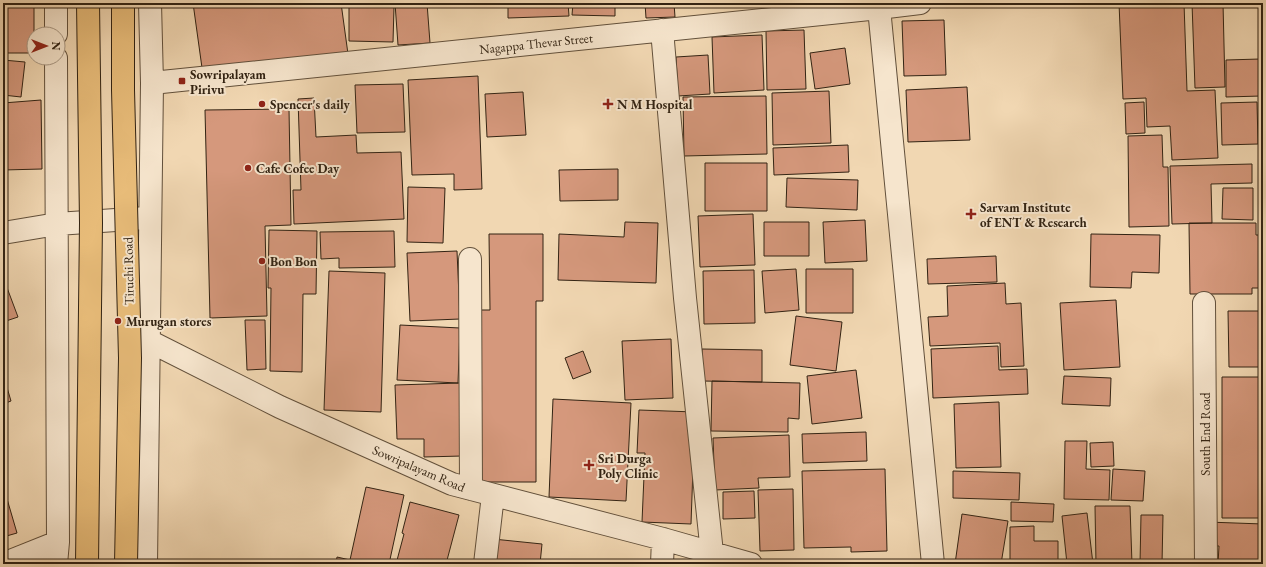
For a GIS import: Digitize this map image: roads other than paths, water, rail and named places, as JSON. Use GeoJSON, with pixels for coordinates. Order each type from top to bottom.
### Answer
{"type":"FeatureCollection","features":[{"type":"Feature","properties":{"kind":"highway"},"geometry":{"type":"LineString","coordinates":[[87,564],[90,223],[88,3]]}},
{"type":"Feature","properties":{"kind":"highway","name":"Tiruchi Road"},"geometry":{"type":"LineString","coordinates":[[123,3],[123,90],[130,358],[126,564]]}},
{"type":"Feature","properties":{"kind":"street"},"geometry":{"type":"LineString","coordinates":[[56,3],[56,26]]}},
{"type":"Feature","properties":{"kind":"street"},"geometry":{"type":"LineString","coordinates":[[146,564],[152,82],[150,3]]}},
{"type":"Feature","properties":{"kind":"street","name":"Nagappa Thevar Street"},"geometry":{"type":"LineString","coordinates":[[152,82],[920,3]]}},
{"type":"Feature","properties":{"kind":"street"},"geometry":{"type":"LineString","coordinates":[[879,8],[933,564]]}},
{"type":"Feature","properties":{"kind":"street"},"geometry":{"type":"LineString","coordinates":[[662,30],[685,298],[712,554]]}},
{"type":"Feature","properties":{"kind":"street"},"geometry":{"type":"LineString","coordinates":[[56,66],[58,542],[56,564]]}},
{"type":"Feature","properties":{"kind":"street"},"geometry":{"type":"LineString","coordinates":[[3,233],[57,224],[151,218]]}},
{"type":"Feature","properties":{"kind":"street"},"geometry":{"type":"LineString","coordinates":[[470,259],[471,489]]}},
{"type":"Feature","properties":{"kind":"street","name":"South End Road"},"geometry":{"type":"LineString","coordinates":[[1204,303],[1206,564]]}},
{"type":"Feature","properties":{"kind":"street","name":"Sowripalayam Road"},"geometry":{"type":"LineString","coordinates":[[149,341],[287,410],[452,484],[663,539],[751,564]]}},
{"type":"Feature","properties":{"kind":"street"},"geometry":{"type":"LineString","coordinates":[[485,564],[493,495]]}},
{"type":"Feature","properties":{"kind":"street"},"geometry":{"type":"LineString","coordinates":[[662,564],[663,539]]}},
{"type":"Feature","properties":{"kind":"street"},"geometry":{"type":"LineString","coordinates":[[3,564],[58,542]]}},
{"type":"Feature","properties":{"kind":"place","name":"Sowripalayam Pirivu"},"geometry":{"type":"Point","coordinates":[182,81]}},
{"type":"Feature","properties":{"kind":"place","name":"Spencer's daily"},"geometry":{"type":"Point","coordinates":[262,104]}},
{"type":"Feature","properties":{"kind":"place","name":"N M Hospital"},"geometry":{"type":"Point","coordinates":[608,104]}},
{"type":"Feature","properties":{"kind":"place","name":"Cafe Cofee Day"},"geometry":{"type":"Point","coordinates":[248,168]}},
{"type":"Feature","properties":{"kind":"place","name":"Sarvam Institute of ENT & Research"},"geometry":{"type":"Point","coordinates":[971,214]}},
{"type":"Feature","properties":{"kind":"place","name":"Bon Bon"},"geometry":{"type":"Point","coordinates":[262,261]}},
{"type":"Feature","properties":{"kind":"place","name":"Murugan stores"},"geometry":{"type":"Point","coordinates":[118,321]}},
{"type":"Feature","properties":{"kind":"place","name":"Sri Durga Poly Clinic"},"geometry":{"type":"Point","coordinates":[589,465]}}]}
